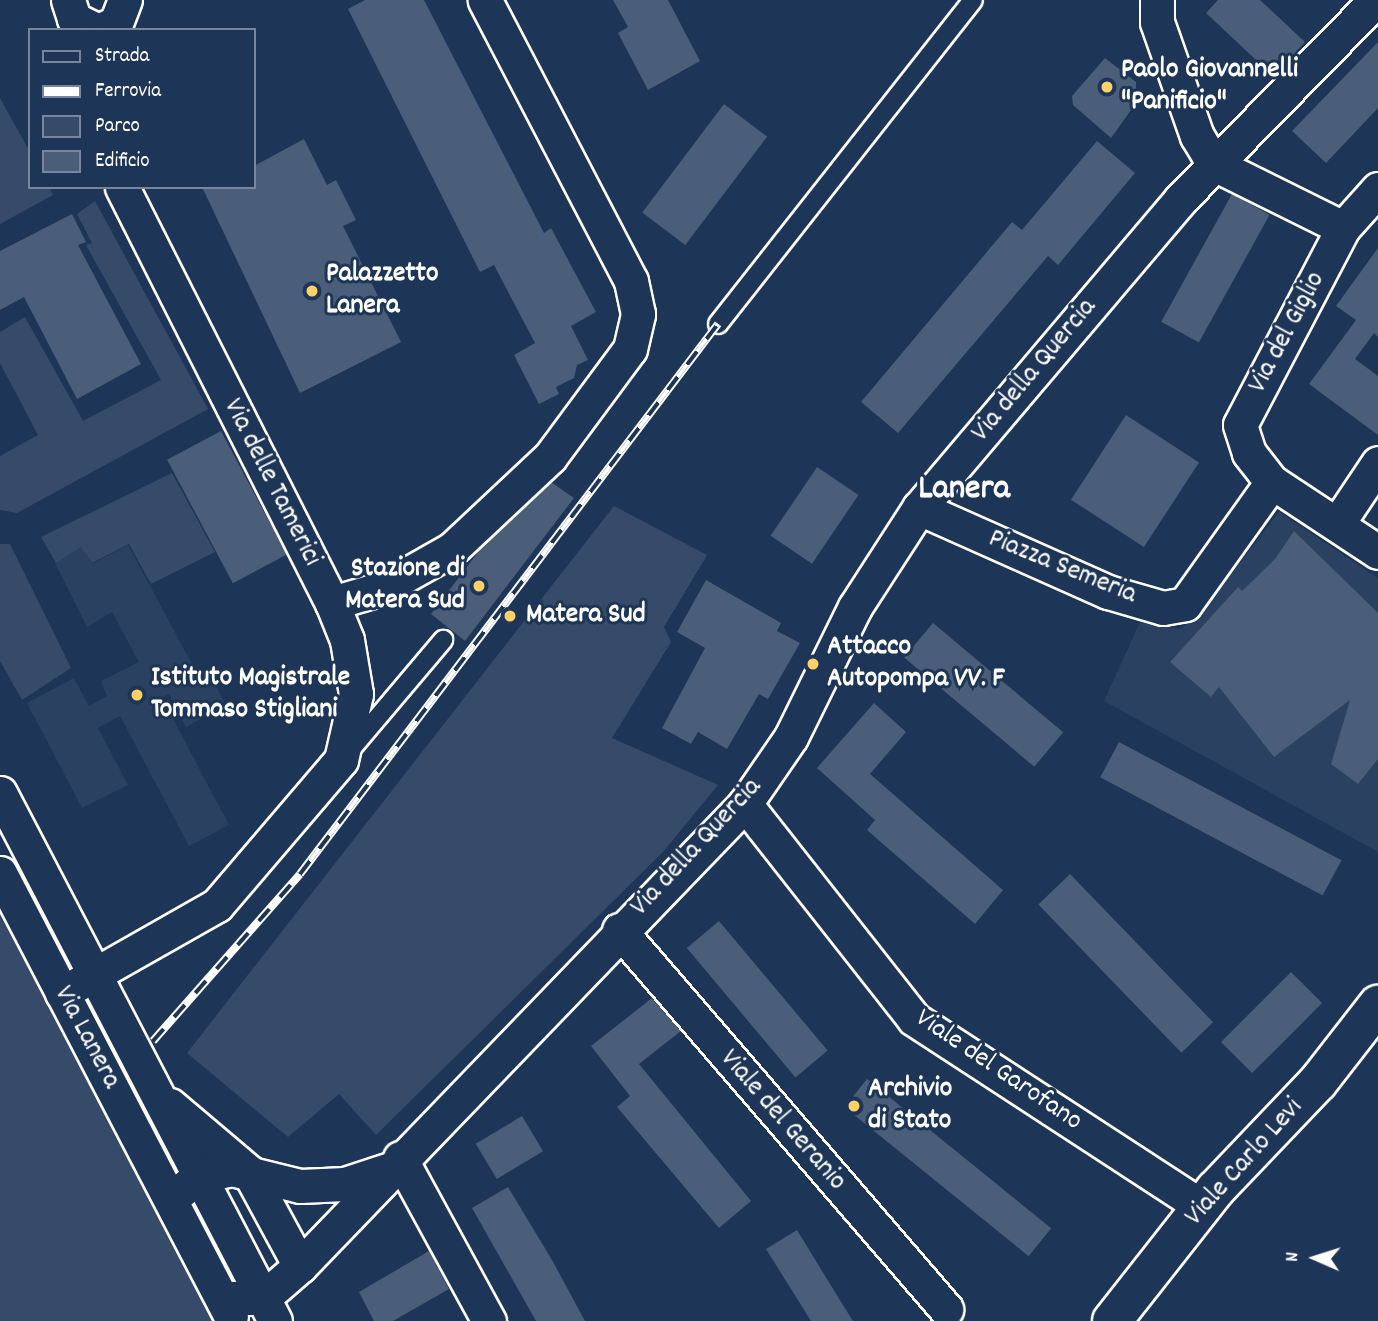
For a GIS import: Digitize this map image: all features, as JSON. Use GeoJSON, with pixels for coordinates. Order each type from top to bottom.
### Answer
{"type":"FeatureCollection","features":[{"type":"Feature","properties":{"kind":"main road","name":"Viale Carlo Levi"},"geometry":{"type":"LineString","coordinates":[[1112,1321],[1202,1207],[1318,1082],[1378,1005]]}},
{"type":"Feature","properties":{"kind":"street"},"geometry":{"type":"LineString","coordinates":[[85,23],[116,23],[125,0]]}},
{"type":"Feature","properties":{"kind":"street"},"geometry":{"type":"LineString","coordinates":[[332,603],[383,588],[452,549],[550,457],[630,349],[638,314],[631,281],[485,0]]}},
{"type":"Feature","properties":{"kind":"street"},"geometry":{"type":"LineString","coordinates":[[1157,0],[1157,22],[1188,111],[1214,164],[1343,228]]}},
{"type":"Feature","properties":{"kind":"street","name":"Via della Quercia"},"geometry":{"type":"LineString","coordinates":[[269,1309],[300,1266],[396,1163],[619,930],[745,804],[791,737],[855,607],[919,508],[1214,164],[1376,0]]}},
{"type":"Feature","properties":{"kind":"street","name":"Via delle Tamerici"},"geometry":{"type":"LineString","coordinates":[[62,993],[217,905],[341,760],[356,694],[347,640],[332,603],[123,189]]}},
{"type":"Feature","properties":{"kind":"street","name":"Via del Giglio"},"geometry":{"type":"LineString","coordinates":[[1378,189],[1343,228],[1240,425],[1249,453],[1272,482],[1338,523],[1378,552]]}},
{"type":"Feature","properties":{"kind":"street"},"geometry":{"type":"LineString","coordinates":[[1338,523],[1378,463]]}},
{"type":"Feature","properties":{"kind":"street","name":"Piazza Semeria"},"geometry":{"type":"LineString","coordinates":[[919,508],[1108,592],[1163,608],[1185,604],[1272,482]]}},
{"type":"Feature","properties":{"kind":"street","name":"Via Lanera"},"geometry":{"type":"LineString","coordinates":[[0,793],[197,1177],[269,1309]]}},
{"type":"Feature","properties":{"kind":"street","name":"Viale del Garofano"},"geometry":{"type":"LineString","coordinates":[[745,804],[914,1019],[1202,1207]]}},
{"type":"Feature","properties":{"kind":"street","name":"Via Lanera"},"geometry":{"type":"LineString","coordinates":[[0,873],[228,1310]]}},
{"type":"Feature","properties":{"kind":"street","name":"Viale del Geranio"},"geometry":{"type":"LineString","coordinates":[[619,930],[946,1309]]}},
{"type":"Feature","properties":{"kind":"street","name":"Via Lanera"},"geometry":{"type":"LineString","coordinates":[[152,1088],[249,1172],[300,1266]]}},
{"type":"Feature","properties":{"kind":"street"},"geometry":{"type":"LineString","coordinates":[[396,1163],[489,1321]]}},
{"type":"Feature","properties":{"kind":"street","name":"Via della Quercia"},"geometry":{"type":"LineString","coordinates":[[249,1172],[300,1186],[345,1184],[396,1163]]}},
{"type":"Feature","properties":{"kind":"street"},"geometry":{"type":"LineString","coordinates":[[172,1203],[197,1177],[222,1170],[249,1172]]}},
{"type":"Feature","properties":{"kind":"street"},"geometry":{"type":"LineString","coordinates":[[228,1310],[269,1309]]}},
{"type":"Feature","properties":{"kind":"lane"},"geometry":{"type":"LineString","coordinates":[[718,324],[973,0]]}},
{"type":"Feature","properties":{"kind":"lane"},"geometry":{"type":"LineString","coordinates":[[341,760],[443,640]]}},
{"type":"Feature","properties":{"kind":"shaded area"},"geometry":{"type":"Polygon","coordinates":[[[1279,512],[1378,578],[1378,852],[1104,701],[1140,622],[1181,629],[1206,607],[1279,512]]]}},
{"type":"Feature","properties":{"kind":"shaded area","name":"Istituto Magistrale Tommaso Stigliani"},"geometry":{"type":"Polygon","coordinates":[[[128,545],[198,675],[207,670],[226,705],[186,727],[169,694],[162,698],[229,825],[189,846],[120,716],[98,728],[128,785],[82,808],[27,703],[74,678],[89,706],[107,696],[101,681],[139,662],[112,612],[87,627],[55,563],[82,546],[92,564],[128,545]]]}},
{"type":"Feature","properties":{"kind":"green space"},"geometry":{"type":"Polygon","coordinates":[[[0,98],[28,148],[28,189],[50,189],[53,195],[0,224],[0,98]]]}},
{"type":"Feature","properties":{"kind":"green space"},"geometry":{"type":"Polygon","coordinates":[[[95,201],[208,409],[17,513],[0,510],[0,456],[38,435],[0,363],[0,332],[25,317],[83,421],[161,380],[86,245],[92,243],[77,214],[95,201]]]}},
{"type":"Feature","properties":{"kind":"green space"},"geometry":{"type":"Polygon","coordinates":[[[172,473],[215,552],[151,584],[129,544],[92,563],[81,547],[56,563],[41,537],[172,473]]]}},
{"type":"Feature","properties":{"kind":"green space"},"geometry":{"type":"Polygon","coordinates":[[[614,506],[707,555],[664,627],[671,642],[612,738],[718,785],[663,852],[376,1135],[339,1094],[288,1137],[187,1053],[614,506]]]}},
{"type":"Feature","properties":{"kind":"green space"},"geometry":{"type":"Polygon","coordinates":[[[0,544],[10,544],[71,668],[22,700],[0,661],[0,544]]]}},
{"type":"Feature","properties":{"kind":"green space"},"geometry":{"type":"Polygon","coordinates":[[[0,913],[31,970],[213,1321],[0,1321],[0,913]]]}},
{"type":"Feature","properties":{"kind":"building"},"geometry":{"type":"Polygon","coordinates":[[[365,0],[424,0],[544,233],[551,228],[596,312],[571,326],[588,360],[577,365],[574,378],[556,387],[559,394],[539,404],[514,355],[535,343],[494,265],[480,272],[348,9],[365,0]]]}},
{"type":"Feature","properties":{"kind":"building"},"geometry":{"type":"Polygon","coordinates":[[[613,0],[668,0],[700,61],[648,90],[618,33],[628,27],[613,0]]]}},
{"type":"Feature","properties":{"kind":"building"},"geometry":{"type":"Polygon","coordinates":[[[1218,0],[1260,0],[1305,42],[1273,76],[1206,13],[1218,0]]]}},
{"type":"Feature","properties":{"kind":"building"},"geometry":{"type":"Polygon","coordinates":[[[1378,42],[1378,108],[1326,163],[1292,131],[1378,42]]]}},
{"type":"Feature","properties":{"kind":"building"},"geometry":{"type":"Polygon","coordinates":[[[1105,58],[1136,82],[1136,103],[1111,138],[1073,105],[1072,96],[1105,58]]]}},
{"type":"Feature","properties":{"kind":"building"},"geometry":{"type":"Polygon","coordinates":[[[724,104],[767,136],[685,245],[642,213],[724,104]]]}},
{"type":"Feature","properties":{"kind":"building","name":"Palazzetto Lanera"},"geometry":{"type":"Polygon","coordinates":[[[304,139],[327,185],[336,180],[356,220],[343,226],[401,342],[300,393],[203,189],[256,189],[256,165],[304,139]]]}},
{"type":"Feature","properties":{"kind":"building"},"geometry":{"type":"Polygon","coordinates":[[[1097,141],[1135,173],[1058,265],[1048,256],[898,433],[861,402],[1012,222],[1022,230],[1097,141]]]}},
{"type":"Feature","properties":{"kind":"building"},"geometry":{"type":"Polygon","coordinates":[[[1232,194],[1270,215],[1199,343],[1161,322],[1232,194]]]}},
{"type":"Feature","properties":{"kind":"building"},"geometry":{"type":"Polygon","coordinates":[[[72,214],[86,242],[78,245],[141,364],[77,399],[24,297],[0,310],[0,251],[72,214]]]}},
{"type":"Feature","properties":{"kind":"building"},"geometry":{"type":"Polygon","coordinates":[[[1378,248],[1378,337],[1374,333],[1355,359],[1378,376],[1378,435],[1309,384],[1356,320],[1336,306],[1378,248]]]}},
{"type":"Feature","properties":{"kind":"building"},"geometry":{"type":"Polygon","coordinates":[[[1126,415],[1199,462],[1144,547],[1071,500],[1126,415]]]}},
{"type":"Feature","properties":{"kind":"building"},"geometry":{"type":"Polygon","coordinates":[[[221,431],[287,555],[233,583],[167,460],[221,431]]]}},
{"type":"Feature","properties":{"kind":"building"},"geometry":{"type":"Polygon","coordinates":[[[817,467],[858,495],[812,564],[771,536],[817,467]]]}},
{"type":"Feature","properties":{"kind":"building","name":"Stazione di Matera Sud"},"geometry":{"type":"Polygon","coordinates":[[[551,482],[574,498],[465,641],[431,614],[482,547],[551,482]]]}},
{"type":"Feature","properties":{"kind":"building"},"geometry":{"type":"Polygon","coordinates":[[[1294,531],[1378,613],[1378,759],[1358,784],[1331,764],[1350,700],[1274,757],[1219,687],[1211,697],[1170,662],[1238,587],[1242,591],[1275,559],[1294,531]]]}},
{"type":"Feature","properties":{"kind":"building"},"geometry":{"type":"Polygon","coordinates":[[[706,580],[781,623],[777,631],[800,643],[768,699],[759,694],[727,749],[698,732],[691,744],[662,728],[705,648],[677,632],[706,580]]]}},
{"type":"Feature","properties":{"kind":"building"},"geometry":{"type":"Polygon","coordinates":[[[933,623],[1063,732],[1034,767],[904,657],[933,623]]]}},
{"type":"Feature","properties":{"kind":"building"},"geometry":{"type":"Polygon","coordinates":[[[874,703],[906,732],[870,774],[1003,890],[975,924],[867,830],[875,820],[817,768],[874,703]]]}},
{"type":"Feature","properties":{"kind":"building"},"geometry":{"type":"Polygon","coordinates":[[[1119,742],[1342,860],[1323,896],[1100,777],[1119,742]]]}},
{"type":"Feature","properties":{"kind":"building"},"geometry":{"type":"Polygon","coordinates":[[[1070,874],[1213,1022],[1181,1053],[1038,905],[1070,874]]]}},
{"type":"Feature","properties":{"kind":"building"},"geometry":{"type":"Polygon","coordinates":[[[719,921],[828,1050],[795,1077],[687,948],[719,921]]]}},
{"type":"Feature","properties":{"kind":"building"},"geometry":{"type":"Polygon","coordinates":[[[1291,972],[1322,1003],[1252,1073],[1221,1042],[1291,972]]]}},
{"type":"Feature","properties":{"kind":"building"},"geometry":{"type":"Polygon","coordinates":[[[652,998],[681,1031],[639,1064],[751,1201],[719,1228],[617,1107],[630,1096],[591,1046],[652,998]]]}},
{"type":"Feature","properties":{"kind":"building"},"geometry":{"type":"Polygon","coordinates":[[[867,1079],[1051,1228],[1029,1256],[844,1107],[867,1079]]]}},
{"type":"Feature","properties":{"kind":"building"},"geometry":{"type":"Polygon","coordinates":[[[522,1116],[543,1151],[497,1179],[476,1144],[522,1116]]]}},
{"type":"Feature","properties":{"kind":"building"},"geometry":{"type":"Polygon","coordinates":[[[508,1187],[585,1321],[536,1321],[472,1208],[508,1187]]]}},
{"type":"Feature","properties":{"kind":"building"},"geometry":{"type":"Polygon","coordinates":[[[797,1230],[853,1321],[811,1321],[766,1249],[797,1230]]]}},
{"type":"Feature","properties":{"kind":"building"},"geometry":{"type":"Polygon","coordinates":[[[429,1251],[449,1289],[393,1321],[374,1321],[359,1292],[429,1251]]]}},
{"type":"Feature","properties":{"kind":"railway"},"geometry":{"type":"LineString","coordinates":[[153,1041],[300,874],[718,324]]}},
{"type":"Feature","properties":{"kind":"place","name":"Paolo Giovannelli \"Panificio\""},"geometry":{"type":"Point","coordinates":[1107,87]}},
{"type":"Feature","properties":{"kind":"place","name":"Palazzetto Lanera"},"geometry":{"type":"Point","coordinates":[312,291]}},
{"type":"Feature","properties":{"kind":"place","name":"Stazione di Matera Sud"},"geometry":{"type":"Point","coordinates":[479,586]}},
{"type":"Feature","properties":{"kind":"place","name":"Matera Sud"},"geometry":{"type":"Point","coordinates":[510,616]}},
{"type":"Feature","properties":{"kind":"place","name":"Attacco Autopompa VV. F"},"geometry":{"type":"Point","coordinates":[813,664]}},
{"type":"Feature","properties":{"kind":"place","name":"Istituto Magistrale Tommaso Stigliani"},"geometry":{"type":"Point","coordinates":[137,695]}},
{"type":"Feature","properties":{"kind":"place","name":"Archivio di Stato"},"geometry":{"type":"Point","coordinates":[854,1106]}},
{"type":"Feature","properties":{"kind":"district","name":"Lanera"},"geometry":{"type":"Point","coordinates":[964,490]}}]}
